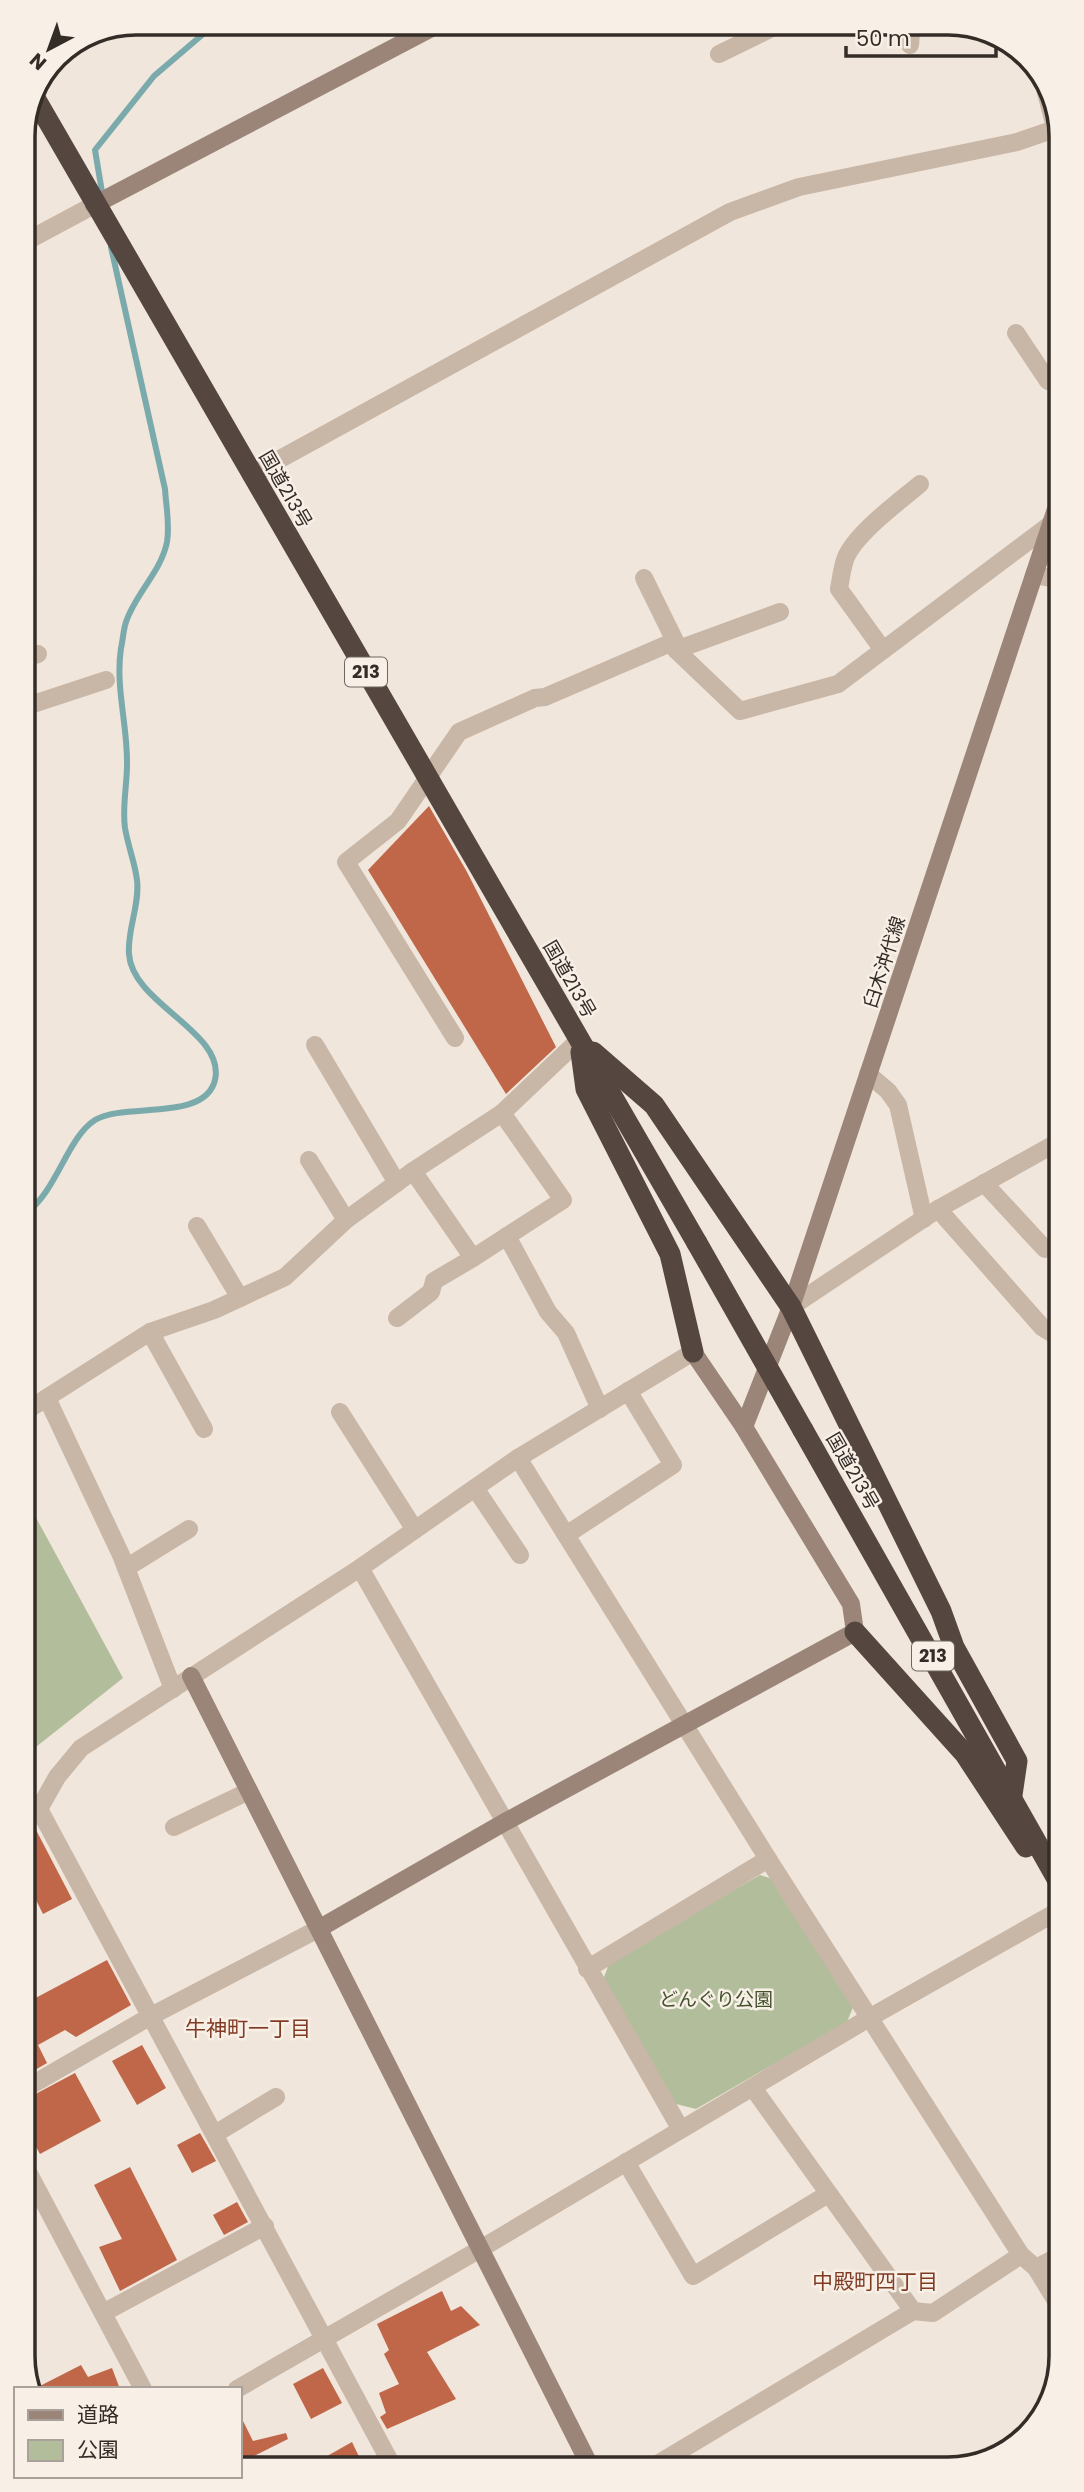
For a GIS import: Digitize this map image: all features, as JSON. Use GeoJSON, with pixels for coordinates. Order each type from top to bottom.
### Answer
{"type":"FeatureCollection","features":[{"type":"Feature","properties":{"kind":"highway","name":"国道213号"},"geometry":{"type":"LineString","coordinates":[[40,106],[94,205],[697,1243],[1049,1864]]}},
{"type":"Feature","properties":{"kind":"highway"},"geometry":{"type":"LineString","coordinates":[[579,1040],[654,1105],[791,1307],[941,1611],[954,1647],[1017,1761],[1012,1795]]}},
{"type":"Feature","properties":{"kind":"highway"},"geometry":{"type":"LineString","coordinates":[[579,1040],[586,1088],[670,1254],[693,1352]]}},
{"type":"Feature","properties":{"kind":"highway"},"geometry":{"type":"LineString","coordinates":[[855,1632],[965,1754],[1026,1847],[1049,1876]]}},
{"type":"Feature","properties":{"kind":"street"},"geometry":{"type":"LineString","coordinates":[[35,237],[418,35]]}},
{"type":"Feature","properties":{"kind":"street"},"geometry":{"type":"LineString","coordinates":[[719,54],[758,35]]}},
{"type":"Feature","properties":{"kind":"street"},"geometry":{"type":"LineString","coordinates":[[911,35],[911,46]]}},
{"type":"Feature","properties":{"kind":"street"},"geometry":{"type":"LineString","coordinates":[[251,475],[730,212],[799,187],[1017,142],[1048,130]]}},
{"type":"Feature","properties":{"kind":"street"},"geometry":{"type":"LineString","coordinates":[[1016,333],[1049,380]]}},
{"type":"Feature","properties":{"kind":"street"},"geometry":{"type":"LineString","coordinates":[[883,650],[839,589],[841,575],[846,555],[857,541],[920,484]]}},
{"type":"Feature","properties":{"kind":"street"},"geometry":{"type":"LineString","coordinates":[[644,578],[676,645],[740,711],[838,684],[1049,520]]}},
{"type":"Feature","properties":{"kind":"street","name":"臼木沖代線"},"geometry":{"type":"LineString","coordinates":[[744,1427],[791,1307],[1049,531]]}},
{"type":"Feature","properties":{"kind":"street"},"geometry":{"type":"LineString","coordinates":[[1034,575],[1049,578]]}},
{"type":"Feature","properties":{"kind":"street"},"geometry":{"type":"LineString","coordinates":[[454,1038],[346,863],[398,821],[459,732],[535,698],[545,697],[676,645],[780,612]]}},
{"type":"Feature","properties":{"kind":"street"},"geometry":{"type":"LineString","coordinates":[[35,703],[106,680]]}},
{"type":"Feature","properties":{"kind":"street"},"geometry":{"type":"LineString","coordinates":[[35,1405],[85,1371],[150,1332],[285,1278],[346,1220],[413,1171],[502,1113],[579,1040]]}},
{"type":"Feature","properties":{"kind":"street"},"geometry":{"type":"LineString","coordinates":[[316,1045],[397,1183]]}},
{"type":"Feature","properties":{"kind":"street"},"geometry":{"type":"LineString","coordinates":[[868,1074],[888,1091],[898,1105],[931,1214],[1049,1331]]}},
{"type":"Feature","properties":{"kind":"street"},"geometry":{"type":"LineString","coordinates":[[397,1318],[431,1292],[434,1281],[562,1200],[502,1113]]}},
{"type":"Feature","properties":{"kind":"street"},"geometry":{"type":"LineString","coordinates":[[791,1307],[931,1214],[1049,1147]]}},
{"type":"Feature","properties":{"kind":"street"},"geometry":{"type":"LineString","coordinates":[[309,1160],[346,1220]]}},
{"type":"Feature","properties":{"kind":"street"},"geometry":{"type":"LineString","coordinates":[[413,1171],[473,1258]]}},
{"type":"Feature","properties":{"kind":"street"},"geometry":{"type":"LineString","coordinates":[[984,1183],[1045,1249]]}},
{"type":"Feature","properties":{"kind":"street"},"geometry":{"type":"LineString","coordinates":[[197,1226],[240,1298]]}},
{"type":"Feature","properties":{"kind":"street"},"geometry":{"type":"LineString","coordinates":[[507,1236],[548,1312],[566,1333],[600,1409]]}},
{"type":"Feature","properties":{"kind":"street"},"geometry":{"type":"LineString","coordinates":[[150,1332],[204,1429]]}},
{"type":"Feature","properties":{"kind":"street"},"geometry":{"type":"LineString","coordinates":[[35,1811],[57,1777],[81,1748],[360,1569],[519,1458],[693,1352],[744,1427],[851,1604],[855,1632],[505,1822],[320,1928],[151,2016],[35,2083]]}},
{"type":"Feature","properties":{"kind":"street"},"geometry":{"type":"LineString","coordinates":[[566,1535],[673,1465],[628,1391]]}},
{"type":"Feature","properties":{"kind":"street"},"geometry":{"type":"LineString","coordinates":[[47,1398],[126,1568],[173,1689]]}},
{"type":"Feature","properties":{"kind":"street"},"geometry":{"type":"LineString","coordinates":[[340,1412],[415,1530]]}},
{"type":"Feature","properties":{"kind":"street"},"geometry":{"type":"LineString","coordinates":[[519,1458],[869,2018],[1021,2255],[1036,2268],[1049,2289]]}},
{"type":"Feature","properties":{"kind":"street"},"geometry":{"type":"LineString","coordinates":[[475,1488],[520,1555]]}},
{"type":"Feature","properties":{"kind":"street"},"geometry":{"type":"LineString","coordinates":[[126,1568],[189,1528]]}},
{"type":"Feature","properties":{"kind":"street"},"geometry":{"type":"LineString","coordinates":[[360,1569],[680,2128]]}},
{"type":"Feature","properties":{"kind":"street"},"geometry":{"type":"LineString","coordinates":[[191,1676],[586,2457]]}},
{"type":"Feature","properties":{"kind":"street"},"geometry":{"type":"LineString","coordinates":[[174,1827],[249,1791]]}},
{"type":"Feature","properties":{"kind":"street"},"geometry":{"type":"LineString","coordinates":[[35,1817],[151,2016],[388,2457]]}},
{"type":"Feature","properties":{"kind":"street"},"geometry":{"type":"LineString","coordinates":[[587,1969],[768,1859]]}},
{"type":"Feature","properties":{"kind":"street"},"geometry":{"type":"LineString","coordinates":[[240,2387],[482,2248],[680,2128],[1049,1916]]}},
{"type":"Feature","properties":{"kind":"street"},"geometry":{"type":"LineString","coordinates":[[753,2088],[913,2311]]}},
{"type":"Feature","properties":{"kind":"street"},"geometry":{"type":"LineString","coordinates":[[215,2134],[276,2097]]}},
{"type":"Feature","properties":{"kind":"street"},"geometry":{"type":"LineString","coordinates":[[626,2162],[693,2276],[828,2194]]}},
{"type":"Feature","properties":{"kind":"street"},"geometry":{"type":"LineString","coordinates":[[35,2185],[142,2387]]}},
{"type":"Feature","properties":{"kind":"street"},"geometry":{"type":"LineString","coordinates":[[103,2313],[265,2226]]}},
{"type":"Feature","properties":{"kind":"street"},"geometry":{"type":"LineString","coordinates":[[669,2457],[913,2311],[933,2313],[1021,2255]]}},
{"type":"Feature","properties":{"kind":"street"},"geometry":{"type":"LineString","coordinates":[[1036,2268],[1049,2261]]}},
{"type":"Feature","properties":{"kind":"green space"},"geometry":{"type":"Polygon","coordinates":[[[35,1516],[123,1678],[35,1748],[35,1516]]]}},
{"type":"Feature","properties":{"kind":"green space","name":"どんぐり公園"},"geometry":{"type":"Polygon","coordinates":[[[760,1875],[776,1880],[854,2005],[847,2022],[696,2109],[676,2104],[603,1980],[610,1961],[760,1875]]]}},
{"type":"Feature","properties":{"kind":"building"},"geometry":{"type":"Polygon","coordinates":[[[429,806],[467,872],[556,1047],[506,1094],[368,870],[429,806]]]}},
{"type":"Feature","properties":{"kind":"building"},"geometry":{"type":"Polygon","coordinates":[[[35,1828],[72,1899],[43,1914],[35,1898],[35,1828]]]}},
{"type":"Feature","properties":{"kind":"building"},"geometry":{"type":"Polygon","coordinates":[[[107,1960],[131,2005],[76,2037],[65,2030],[38,2045],[47,2063],[35,2070],[35,1998],[107,1960]]]}},
{"type":"Feature","properties":{"kind":"building"},"geometry":{"type":"Polygon","coordinates":[[[142,2045],[166,2088],[137,2105],[112,2061],[142,2045]]]}},
{"type":"Feature","properties":{"kind":"building"},"geometry":{"type":"Polygon","coordinates":[[[75,2073],[101,2121],[40,2154],[35,2145],[35,2094],[75,2073]]]}},
{"type":"Feature","properties":{"kind":"building"},"geometry":{"type":"Polygon","coordinates":[[[200,2133],[216,2161],[192,2173],[177,2145],[200,2133]]]}},
{"type":"Feature","properties":{"kind":"building"},"geometry":{"type":"Polygon","coordinates":[[[130,2167],[177,2260],[120,2291],[99,2247],[122,2239],[94,2185],[130,2167]]]}},
{"type":"Feature","properties":{"kind":"building"},"geometry":{"type":"Polygon","coordinates":[[[237,2202],[248,2222],[224,2235],[213,2215],[237,2202]]]}},
{"type":"Feature","properties":{"kind":"building"},"geometry":{"type":"Polygon","coordinates":[[[442,2291],[451,2311],[461,2306],[480,2325],[427,2352],[456,2399],[387,2429],[380,2417],[386,2413],[379,2393],[399,2384],[384,2354],[389,2350],[377,2324],[442,2291]]]}},
{"type":"Feature","properties":{"kind":"building"},"geometry":{"type":"Polygon","coordinates":[[[81,2365],[88,2377],[112,2368],[119,2387],[40,2387],[81,2365]]]}},
{"type":"Feature","properties":{"kind":"building"},"geometry":{"type":"Polygon","coordinates":[[[323,2368],[342,2403],[311,2419],[293,2384],[323,2368]]]}},
{"type":"Feature","properties":{"kind":"building"},"geometry":{"type":"Polygon","coordinates":[[[242,2419],[253,2441],[286,2433],[288,2439],[252,2457],[242,2457],[242,2419]]]}},
{"type":"Feature","properties":{"kind":"building"},"geometry":{"type":"Polygon","coordinates":[[[352,2442],[359,2457],[325,2457],[352,2442]]]}},
{"type":"Feature","properties":{"kind":"waterway"},"geometry":{"type":"LineString","coordinates":[[103,198],[95,150],[154,76],[202,35]]}},
{"type":"Feature","properties":{"kind":"waterway"},"geometry":{"type":"LineString","coordinates":[[35,1205],[46,1192],[77,1139],[95,1120],[125,1112],[181,1106],[208,1093],[215,1080],[215,1063],[207,1047],[145,988],[134,972],[129,954],[137,889],[124,820],[127,750],[121,692],[121,648],[130,612],[164,553],[168,522],[165,489],[111,247]]}},
{"type":"Feature","properties":{"kind":"district","name":"牛神町一丁目"},"geometry":{"type":"Point","coordinates":[248,2029]}},
{"type":"Feature","properties":{"kind":"district","name":"中殿町四丁目"},"geometry":{"type":"Point","coordinates":[875,2282]}}]}
